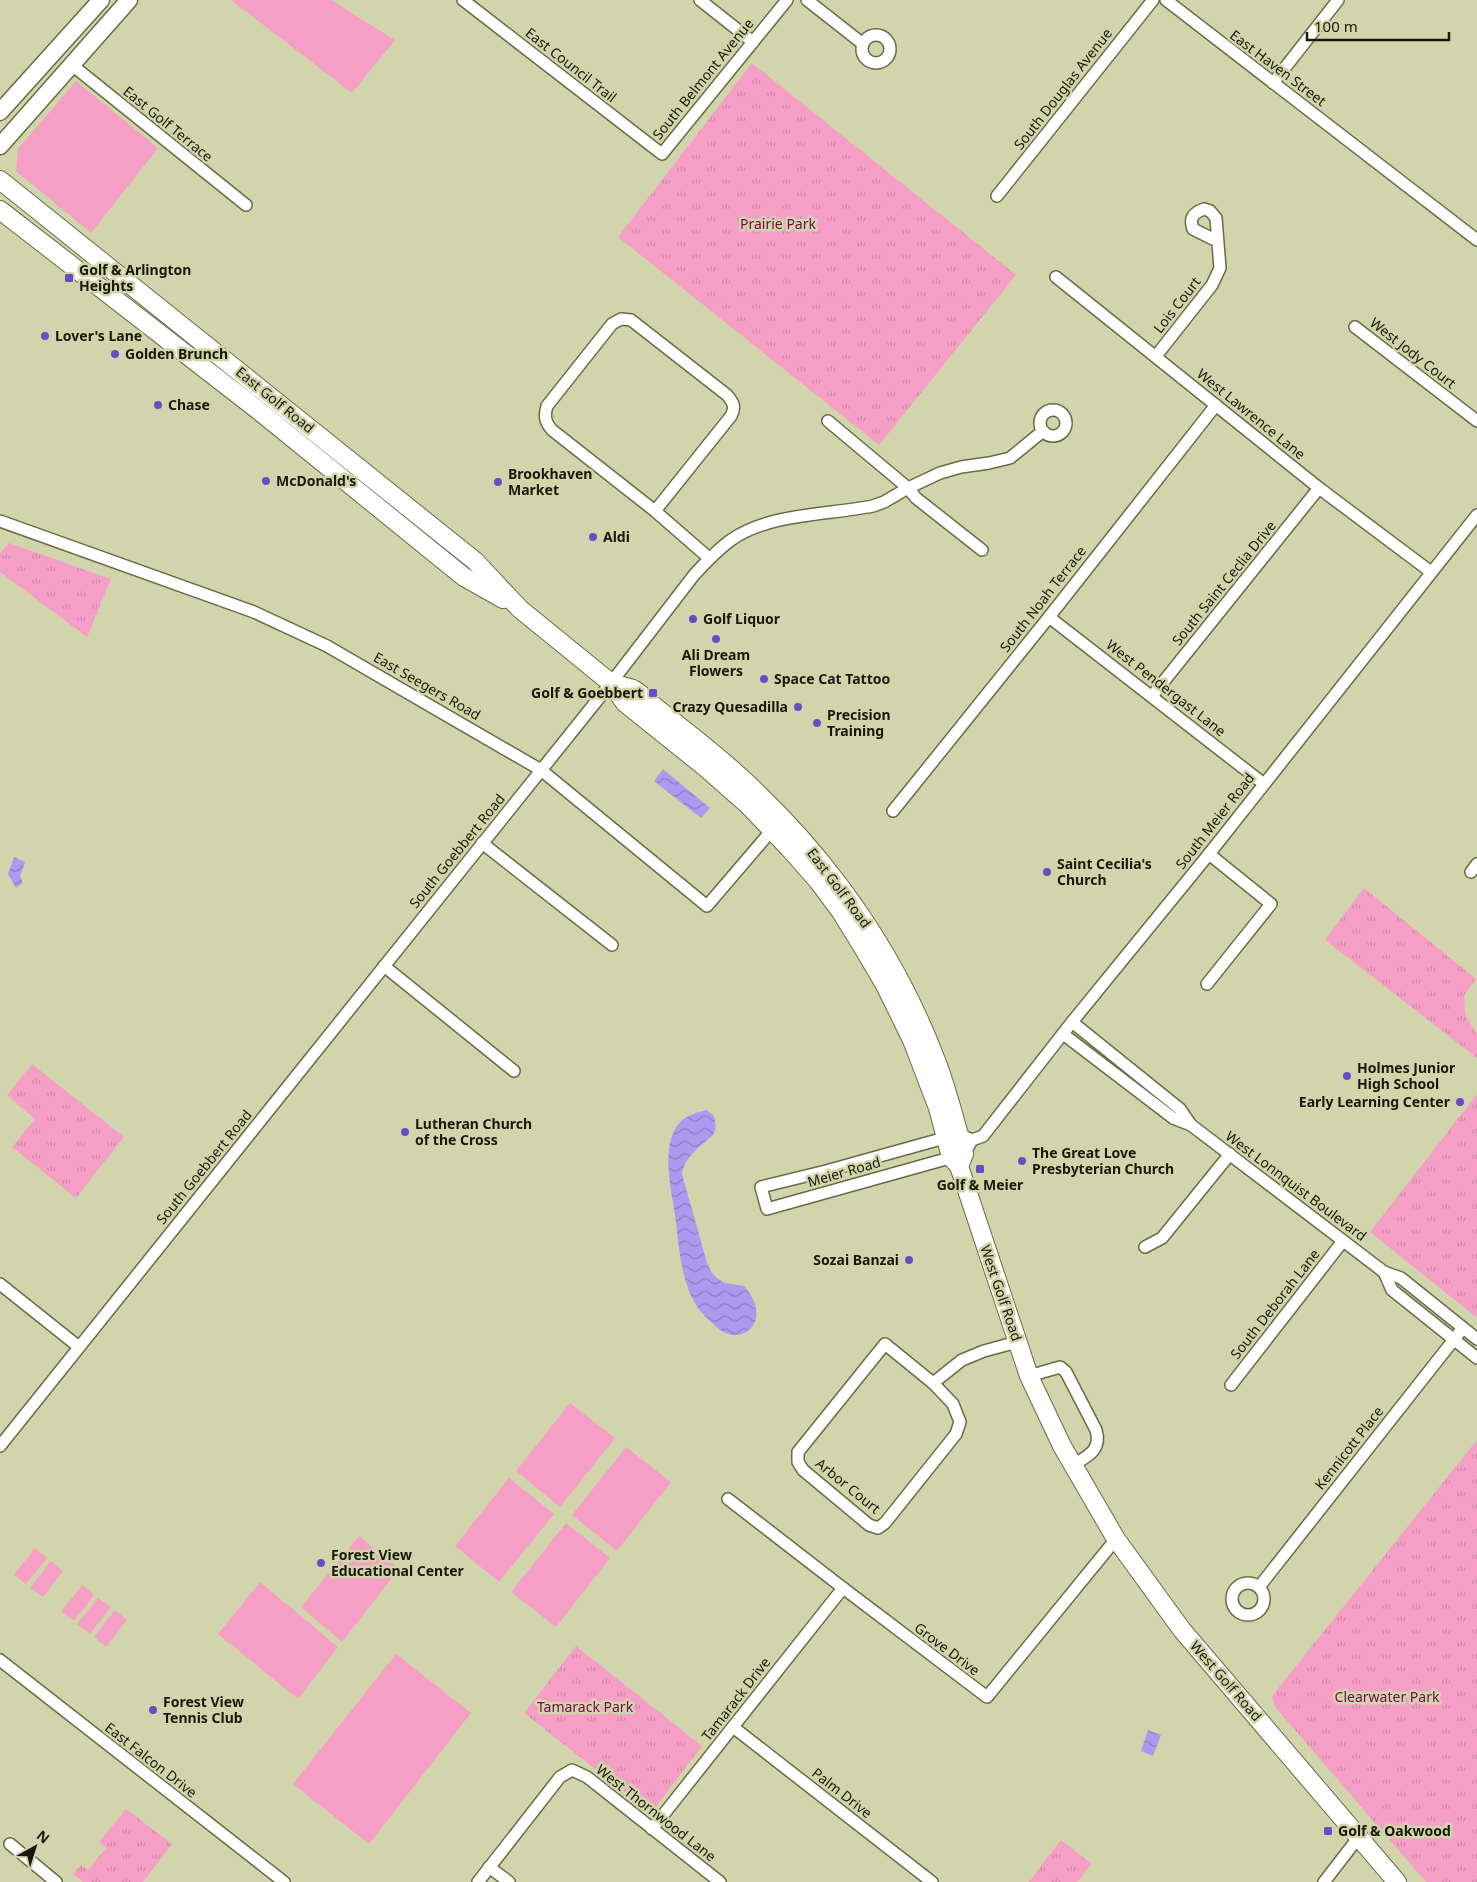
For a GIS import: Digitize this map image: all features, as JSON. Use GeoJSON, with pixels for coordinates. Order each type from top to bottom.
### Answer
{"type":"FeatureCollection","features":[{"type":"Feature","properties":{"kind":"main road"},"geometry":{"type":"LineString","coordinates":[[0,112],[101,0]]}},
{"type":"Feature","properties":{"kind":"main road"},"geometry":{"type":"LineString","coordinates":[[0,146],[129,0]]}},
{"type":"Feature","properties":{"kind":"main road","name":"East Golf Road"},"geometry":{"type":"LineString","coordinates":[[0,180],[475,561],[520,609],[611,683],[625,703],[706,768],[772,830],[818,881],[841,912],[884,985],[912,1040],[938,1108],[958,1148]]}},
{"type":"Feature","properties":{"kind":"main road","name":"East Golf Road"},"geometry":{"type":"LineString","coordinates":[[0,210],[258,410],[464,577],[520,609]]}},
{"type":"Feature","properties":{"kind":"main road","name":"East Golf Road"},"geometry":{"type":"LineString","coordinates":[[611,683],[634,690],[708,749],[770,806],[828,869],[855,905],[881,946],[905,991],[938,1064],[972,1210]]}},
{"type":"Feature","properties":{"kind":"main road","name":"West Golf Road"},"geometry":{"type":"LineString","coordinates":[[972,1210],[1029,1376],[1073,1465],[1116,1539],[1182,1630],[1397,1882]]}},
{"type":"Feature","properties":{"kind":"street","name":"East Council Trail"},"geometry":{"type":"LineString","coordinates":[[463,0],[662,154]]}},
{"type":"Feature","properties":{"kind":"street"},"geometry":{"type":"LineString","coordinates":[[700,0],[753,42]]}},
{"type":"Feature","properties":{"kind":"street","name":"South Belmont Avenue"},"geometry":{"type":"LineString","coordinates":[[662,154],[787,0]]}},
{"type":"Feature","properties":{"kind":"street"},"geometry":{"type":"LineString","coordinates":[[807,0],[863,44]]}},
{"type":"Feature","properties":{"kind":"street","name":"South Douglas Avenue"},"geometry":{"type":"LineString","coordinates":[[997,196],[1153,0]]}},
{"type":"Feature","properties":{"kind":"street","name":"East Haven Street"},"geometry":{"type":"LineString","coordinates":[[1166,0],[1477,240]]}},
{"type":"Feature","properties":{"kind":"street"},"geometry":{"type":"LineString","coordinates":[[1273,83],[1338,0]]}},
{"type":"Feature","properties":{"kind":"street","name":"East Golf Terrace"},"geometry":{"type":"LineString","coordinates":[[72,65],[246,205]]}},
{"type":"Feature","properties":{"kind":"street","name":"Lois Court"},"geometry":{"type":"LineString","coordinates":[[1156,356],[1217,277],[1220,268],[1217,241]]}},
{"type":"Feature","properties":{"kind":"street","name":"West Lawrence Lane"},"geometry":{"type":"LineString","coordinates":[[1056,277],[1319,488],[1431,572]]}},
{"type":"Feature","properties":{"kind":"street"},"geometry":{"type":"LineString","coordinates":[[655,511],[731,416],[734,411],[733,405],[727,395],[631,320],[621,319],[612,324],[547,406],[546,423],[552,430],[655,511],[709,558]]}},
{"type":"Feature","properties":{"kind":"street","name":"West Jody Court"},"geometry":{"type":"LineString","coordinates":[[1354,327],[1477,421]]}},
{"type":"Feature","properties":{"kind":"street","name":"South Noah Terrace"},"geometry":{"type":"LineString","coordinates":[[893,811],[1216,405]]}},
{"type":"Feature","properties":{"kind":"street"},"geometry":{"type":"LineString","coordinates":[[828,421],[908,488],[916,498],[982,550]]}},
{"type":"Feature","properties":{"kind":"street","name":"South Goebbert Road"},"geometry":{"type":"LineString","coordinates":[[0,1446],[709,558],[731,540],[751,529],[772,522],[873,506],[940,473],[1010,458],[1043,431]]}},
{"type":"Feature","properties":{"kind":"street","name":"South Saint Ceclia Drive"},"geometry":{"type":"LineString","coordinates":[[1152,696],[1319,488]]}},
{"type":"Feature","properties":{"kind":"street","name":"South Meier Road"},"geometry":{"type":"LineString","coordinates":[[958,1148],[983,1136],[1477,515]]}},
{"type":"Feature","properties":{"kind":"street","name":"East Seegers Road"},"geometry":{"type":"LineString","coordinates":[[2,524],[254,612],[327,646],[541,770],[707,906],[772,830]]}},
{"type":"Feature","properties":{"kind":"street","name":"West Pendergast Lane"},"geometry":{"type":"LineString","coordinates":[[1049,617],[1264,784]]}},
{"type":"Feature","properties":{"kind":"street"},"geometry":{"type":"LineString","coordinates":[[482,843],[612,945]]}},
{"type":"Feature","properties":{"kind":"street"},"geometry":{"type":"LineString","coordinates":[[1207,984],[1271,904],[1209,854]]}},
{"type":"Feature","properties":{"kind":"street"},"geometry":{"type":"LineString","coordinates":[[384,966],[514,1071]]}},
{"type":"Feature","properties":{"kind":"street","name":"West Lonnquist Boulevard"},"geometry":{"type":"LineString","coordinates":[[1072,1022],[1180,1109],[1191,1125]]}},
{"type":"Feature","properties":{"kind":"street","name":"West Lonnquist Boulevard"},"geometry":{"type":"LineString","coordinates":[[1063,1034],[1173,1118],[1191,1125],[1384,1272],[1401,1278],[1477,1339]]}},
{"type":"Feature","properties":{"kind":"street","name":"Meier Road"},"geometry":{"type":"LineString","coordinates":[[958,1148],[767,1209],[761,1188],[826,1171],[958,1148]]}},
{"type":"Feature","properties":{"kind":"street"},"geometry":{"type":"LineString","coordinates":[[1145,1247],[1162,1238],[1230,1154]]}},
{"type":"Feature","properties":{"kind":"street","name":"South Deborah Lane"},"geometry":{"type":"LineString","coordinates":[[1230,1385],[1343,1241]]}},
{"type":"Feature","properties":{"kind":"street","name":"West Lonnquist Boulevard"},"geometry":{"type":"LineString","coordinates":[[1384,1272],[1392,1290],[1477,1358]]}},
{"type":"Feature","properties":{"kind":"street"},"geometry":{"type":"LineString","coordinates":[[0,1284],[79,1346]]}},
{"type":"Feature","properties":{"kind":"street","name":"Kennicott Place"},"geometry":{"type":"LineString","coordinates":[[1259,1587],[1462,1328]]}},
{"type":"Feature","properties":{"kind":"street"},"geometry":{"type":"LineString","coordinates":[[933,1383],[962,1360],[984,1351],[1017,1342]]}},
{"type":"Feature","properties":{"kind":"street","name":"Arbor Court"},"geometry":{"type":"LineString","coordinates":[[885,1344],[933,1383],[953,1404],[960,1422],[956,1434],[885,1523],[878,1528],[869,1525],[803,1470],[798,1462],[798,1452],[885,1344]]}},
{"type":"Feature","properties":{"kind":"street"},"geometry":{"type":"LineString","coordinates":[[1029,1376],[1060,1367],[1066,1372],[1096,1430],[1099,1439],[1097,1446],[1089,1455],[1073,1465]]}},
{"type":"Feature","properties":{"kind":"street","name":"Grove Drive"},"geometry":{"type":"LineString","coordinates":[[728,1499],[987,1697],[1116,1539]]}},
{"type":"Feature","properties":{"kind":"street","name":"Tamarack Drive"},"geometry":{"type":"LineString","coordinates":[[652,1829],[842,1588]]}},
{"type":"Feature","properties":{"kind":"street","name":"East Falcon Drive"},"geometry":{"type":"LineString","coordinates":[[0,1660],[284,1882]]}},
{"type":"Feature","properties":{"kind":"street","name":"Palm Drive"},"geometry":{"type":"LineString","coordinates":[[733,1727],[932,1882]]}},
{"type":"Feature","properties":{"kind":"street","name":"West Thornwood Lane"},"geometry":{"type":"LineString","coordinates":[[489,1867],[560,1777],[572,1770],[587,1778],[720,1882]]}},
{"type":"Feature","properties":{"kind":"street"},"geometry":{"type":"LineString","coordinates":[[1324,1882],[1358,1838]]}},
{"type":"Feature","properties":{"kind":"street"},"geometry":{"type":"LineString","coordinates":[[10,1844],[56,1882]]}},
{"type":"Feature","properties":{"kind":"street"},"geometry":{"type":"LineString","coordinates":[[478,1882],[489,1867],[509,1882]]}},
{"type":"Feature","properties":{"kind":"green space"},"geometry":{"type":"Polygon","coordinates":[[[231,0],[331,0],[395,40],[352,93],[231,0]]]}},
{"type":"Feature","properties":{"kind":"green space","name":"Prairie Park"},"geometry":{"type":"Polygon","coordinates":[[[752,63],[1016,275],[879,445],[618,237],[752,63]]]}},
{"type":"Feature","properties":{"kind":"green space"},"geometry":{"type":"Polygon","coordinates":[[[76,81],[158,148],[91,233],[16,171],[18,149],[76,81]]]}},
{"type":"Feature","properties":{"kind":"green space"},"geometry":{"type":"Polygon","coordinates":[[[9,543],[111,579],[87,637],[0,572],[0,553],[9,543]]]}},
{"type":"Feature","properties":{"kind":"green space"},"geometry":{"type":"Polygon","coordinates":[[[1364,888],[1476,979],[1464,996],[1465,1014],[1477,1035],[1477,1058],[1325,940],[1364,888]]]}},
{"type":"Feature","properties":{"kind":"green space"},"geometry":{"type":"Polygon","coordinates":[[[32,1064],[124,1137],[76,1198],[12,1147],[35,1119],[7,1095],[32,1064]]]}},
{"type":"Feature","properties":{"kind":"green space"},"geometry":{"type":"Polygon","coordinates":[[[1477,1094],[1477,1316],[1476,1317],[1370,1232],[1477,1094]]]}},
{"type":"Feature","properties":{"kind":"green space"},"geometry":{"type":"Polygon","coordinates":[[[570,1403],[615,1438],[560,1507],[516,1471],[570,1403]]]}},
{"type":"Feature","properties":{"kind":"green space","name":"Clearwater Park"},"geometry":{"type":"Polygon","coordinates":[[[1477,1440],[1477,1882],[1426,1882],[1275,1707],[1272,1696],[1477,1440]]]}},
{"type":"Feature","properties":{"kind":"green space"},"geometry":{"type":"Polygon","coordinates":[[[626,1447],[671,1482],[617,1551],[572,1515],[626,1447]]]}},
{"type":"Feature","properties":{"kind":"green space"},"geometry":{"type":"Polygon","coordinates":[[[509,1478],[554,1514],[499,1582],[455,1546],[509,1478]]]}},
{"type":"Feature","properties":{"kind":"green space"},"geometry":{"type":"Polygon","coordinates":[[[566,1523],[610,1558],[556,1627],[511,1592],[566,1523]]]}},
{"type":"Feature","properties":{"kind":"green space"},"geometry":{"type":"Polygon","coordinates":[[[359,1536],[399,1569],[342,1642],[301,1607],[359,1536]]]}},
{"type":"Feature","properties":{"kind":"green space"},"geometry":{"type":"Polygon","coordinates":[[[35,1548],[47,1558],[26,1584],[14,1575],[35,1548]]]}},
{"type":"Feature","properties":{"kind":"green space"},"geometry":{"type":"Polygon","coordinates":[[[51,1561],[63,1571],[43,1597],[30,1588],[51,1561]]]}},
{"type":"Feature","properties":{"kind":"green space"},"geometry":{"type":"Polygon","coordinates":[[[260,1582],[338,1647],[298,1699],[218,1634],[260,1582]]]}},
{"type":"Feature","properties":{"kind":"green space"},"geometry":{"type":"Polygon","coordinates":[[[82,1585],[94,1595],[74,1621],[61,1612],[82,1585]]]}},
{"type":"Feature","properties":{"kind":"green space"},"geometry":{"type":"Polygon","coordinates":[[[98,1598],[111,1607],[90,1634],[77,1624],[98,1598]]]}},
{"type":"Feature","properties":{"kind":"green space"},"geometry":{"type":"Polygon","coordinates":[[[115,1610],[127,1620],[106,1647],[94,1637],[115,1610]]]}},
{"type":"Feature","properties":{"kind":"green space","name":"Tamarack Park"},"geometry":{"type":"Polygon","coordinates":[[[576,1646],[702,1746],[651,1813],[524,1713],[576,1646]]]}},
{"type":"Feature","properties":{"kind":"green space"},"geometry":{"type":"Polygon","coordinates":[[[396,1654],[471,1713],[369,1844],[293,1784],[396,1654]]]}},
{"type":"Feature","properties":{"kind":"green space"},"geometry":{"type":"Polygon","coordinates":[[[126,1809],[172,1844],[143,1882],[83,1882],[73,1874],[81,1865],[88,1870],[106,1848],[99,1842],[126,1809]]]}},
{"type":"Feature","properties":{"kind":"green space"},"geometry":{"type":"Polygon","coordinates":[[[1061,1840],[1092,1864],[1077,1882],[1029,1882],[1061,1840]]]}},
{"type":"Feature","properties":{"kind":"water"},"geometry":{"type":"Polygon","coordinates":[[[663,769],[710,808],[701,818],[654,781],[663,769]]]}},
{"type":"Feature","properties":{"kind":"water"},"geometry":{"type":"Polygon","coordinates":[[[14,857],[25,862],[20,876],[23,883],[16,888],[8,874],[14,857]]]}},
{"type":"Feature","properties":{"kind":"water"},"geometry":{"type":"Polygon","coordinates":[[[706,1110],[713,1115],[716,1125],[713,1135],[686,1162],[682,1174],[707,1263],[712,1273],[725,1283],[744,1286],[754,1302],[756,1317],[754,1323],[751,1329],[739,1335],[726,1333],[719,1329],[698,1308],[692,1297],[683,1272],[669,1179],[669,1148],[675,1129],[681,1121],[692,1114],[706,1110]]]}},
{"type":"Feature","properties":{"kind":"water"},"geometry":{"type":"Polygon","coordinates":[[[1148,1730],[1161,1735],[1153,1756],[1141,1751],[1148,1730]]]}},
{"type":"Feature","properties":{"kind":"place","name":"Golf & Arlington Heights"},"geometry":{"type":"Point","coordinates":[69,278]}},
{"type":"Feature","properties":{"kind":"place","name":"Lover's Lane"},"geometry":{"type":"Point","coordinates":[45,336]}},
{"type":"Feature","properties":{"kind":"place","name":"Golden Brunch"},"geometry":{"type":"Point","coordinates":[115,354]}},
{"type":"Feature","properties":{"kind":"place","name":"Chase"},"geometry":{"type":"Point","coordinates":[158,405]}},
{"type":"Feature","properties":{"kind":"place","name":"McDonald's"},"geometry":{"type":"Point","coordinates":[266,481]}},
{"type":"Feature","properties":{"kind":"place","name":"Brookhaven Market"},"geometry":{"type":"Point","coordinates":[498,482]}},
{"type":"Feature","properties":{"kind":"place","name":"Aldi"},"geometry":{"type":"Point","coordinates":[593,537]}},
{"type":"Feature","properties":{"kind":"place","name":"Golf Liquor"},"geometry":{"type":"Point","coordinates":[693,619]}},
{"type":"Feature","properties":{"kind":"place","name":"Ali Dream Flowers"},"geometry":{"type":"Point","coordinates":[716,639]}},
{"type":"Feature","properties":{"kind":"place","name":"Space Cat Tattoo"},"geometry":{"type":"Point","coordinates":[764,679]}},
{"type":"Feature","properties":{"kind":"place","name":"Golf & Goebbert"},"geometry":{"type":"Point","coordinates":[653,693]}},
{"type":"Feature","properties":{"kind":"place","name":"Crazy Quesadilla"},"geometry":{"type":"Point","coordinates":[798,707]}},
{"type":"Feature","properties":{"kind":"place","name":"Precision Training"},"geometry":{"type":"Point","coordinates":[817,723]}},
{"type":"Feature","properties":{"kind":"place","name":"Saint Cecilia's Church"},"geometry":{"type":"Point","coordinates":[1047,872]}},
{"type":"Feature","properties":{"kind":"place","name":"Holmes Junior High School"},"geometry":{"type":"Point","coordinates":[1347,1076]}},
{"type":"Feature","properties":{"kind":"place","name":"Early Learning Center"},"geometry":{"type":"Point","coordinates":[1460,1102]}},
{"type":"Feature","properties":{"kind":"place","name":"Lutheran Church of the Cross"},"geometry":{"type":"Point","coordinates":[405,1132]}},
{"type":"Feature","properties":{"kind":"place","name":"The Great Love Presbyterian Church"},"geometry":{"type":"Point","coordinates":[1022,1161]}},
{"type":"Feature","properties":{"kind":"place","name":"Golf & Meier"},"geometry":{"type":"Point","coordinates":[980,1169]}},
{"type":"Feature","properties":{"kind":"place","name":"Sozai Banzai"},"geometry":{"type":"Point","coordinates":[909,1260]}},
{"type":"Feature","properties":{"kind":"place","name":"Forest View Educational Center"},"geometry":{"type":"Point","coordinates":[321,1563]}},
{"type":"Feature","properties":{"kind":"place","name":"Forest View Tennis Club"},"geometry":{"type":"Point","coordinates":[153,1710]}},
{"type":"Feature","properties":{"kind":"place","name":"Golf & Oakwood"},"geometry":{"type":"Point","coordinates":[1328,1831]}}]}
